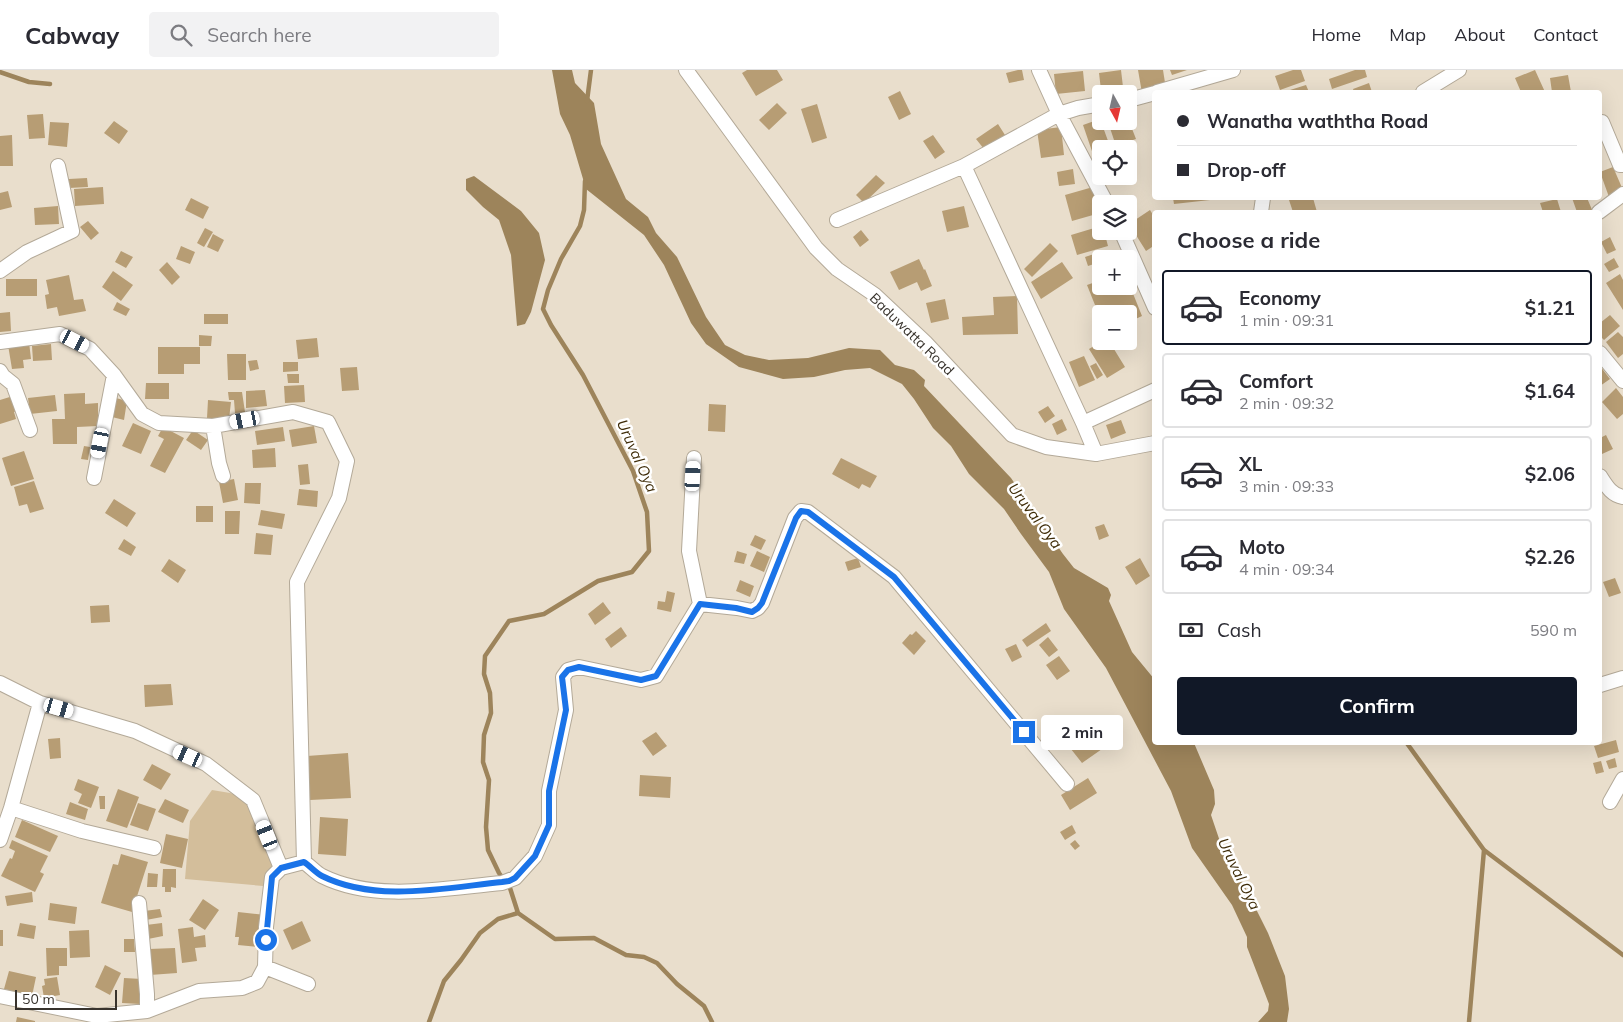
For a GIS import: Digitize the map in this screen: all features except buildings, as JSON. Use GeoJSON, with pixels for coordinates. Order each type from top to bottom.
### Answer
{"type":"FeatureCollection","features":[{"type":"Feature","properties":{"kind":"street","name":"Baduwatta Road"},"geometry":{"type":"LineString","coordinates":[[686,70],[816,248],[837,269],[875,295],[925,342],[1012,436],[1046,447],[1096,454],[1152,444]]}},
{"type":"Feature","properties":{"kind":"street"},"geometry":{"type":"LineString","coordinates":[[1039,70],[1061,117],[1102,195]]}},
{"type":"Feature","properties":{"kind":"street"},"geometry":{"type":"LineString","coordinates":[[1166,90],[1233,70]]}},
{"type":"Feature","properties":{"kind":"street"},"geometry":{"type":"LineString","coordinates":[[1426,90],[1459,70]]}},
{"type":"Feature","properties":{"kind":"street"},"geometry":{"type":"LineString","coordinates":[[1138,98],[1152,94]]}},
{"type":"Feature","properties":{"kind":"street"},"geometry":{"type":"LineString","coordinates":[[837,220],[964,166],[1078,108],[1092,106]]}},
{"type":"Feature","properties":{"kind":"street"},"geometry":{"type":"LineString","coordinates":[[1602,122],[1620,166],[1623,165]]}},
{"type":"Feature","properties":{"kind":"street"},"geometry":{"type":"LineString","coordinates":[[0,271],[27,252],[72,231],[58,166]]}},
{"type":"Feature","properties":{"kind":"street"},"geometry":{"type":"LineString","coordinates":[[964,166],[1096,454]]}},
{"type":"Feature","properties":{"kind":"street"},"geometry":{"type":"LineString","coordinates":[[1602,210],[1623,194]]}},
{"type":"Feature","properties":{"kind":"street"},"geometry":{"type":"LineString","coordinates":[[1125,240],[1152,301]]}},
{"type":"Feature","properties":{"kind":"street"},"geometry":{"type":"LineString","coordinates":[[0,342],[60,334],[90,349],[114,375],[142,414],[159,423],[213,426],[293,412],[328,422],[347,461],[339,498],[297,582],[304,862]]}},
{"type":"Feature","properties":{"kind":"street"},"geometry":{"type":"LineString","coordinates":[[1602,356],[1623,381]]}},
{"type":"Feature","properties":{"kind":"street"},"geometry":{"type":"LineString","coordinates":[[0,371],[3,376],[14,384],[30,430]]}},
{"type":"Feature","properties":{"kind":"street"},"geometry":{"type":"LineString","coordinates":[[94,478],[114,375]]}},
{"type":"Feature","properties":{"kind":"street"},"geometry":{"type":"LineString","coordinates":[[1083,423],[1152,391]]}},
{"type":"Feature","properties":{"kind":"street"},"geometry":{"type":"LineString","coordinates":[[213,426],[223,476]]}},
{"type":"Feature","properties":{"kind":"street"},"geometry":{"type":"LineString","coordinates":[[304,862],[322,876],[360,889],[395,892],[506,882],[515,878],[535,856],[549,825],[549,791],[566,710],[562,677],[568,670],[579,667],[641,680],[656,676],[700,604],[689,552],[694,458]]}},
{"type":"Feature","properties":{"kind":"street"},"geometry":{"type":"LineString","coordinates":[[1602,479],[1610,491],[1623,497]]}},
{"type":"Feature","properties":{"kind":"street"},"geometry":{"type":"LineString","coordinates":[[700,604],[736,608],[752,612],[758,608],[762,603],[796,518],[801,511],[808,512],[894,577],[1067,784]]}},
{"type":"Feature","properties":{"kind":"street"},"geometry":{"type":"LineString","coordinates":[[1602,684],[1623,678]]}},
{"type":"Feature","properties":{"kind":"street"},"geometry":{"type":"LineString","coordinates":[[0,683],[40,703],[135,731],[206,764],[253,800],[281,868]]}},
{"type":"Feature","properties":{"kind":"street"},"geometry":{"type":"LineString","coordinates":[[0,840],[11,808],[40,703]]}},
{"type":"Feature","properties":{"kind":"street"},"geometry":{"type":"LineString","coordinates":[[1610,802],[1622,784]]}},
{"type":"Feature","properties":{"kind":"street"},"geometry":{"type":"LineString","coordinates":[[11,808],[82,831],[154,848]]}},
{"type":"Feature","properties":{"kind":"street"},"geometry":{"type":"LineString","coordinates":[[0,996],[96,1019],[147,1011],[199,991],[242,988],[256,982],[265,967],[272,877],[281,868],[304,862]]}},
{"type":"Feature","properties":{"kind":"street"},"geometry":{"type":"LineString","coordinates":[[139,903],[147,1011]]}},
{"type":"Feature","properties":{"kind":"street"},"geometry":{"type":"LineString","coordinates":[[265,967],[308,984]]}},
{"type":"Feature","properties":{"kind":"shaded area"},"geometry":{"type":"Polygon","coordinates":[[[212,790],[253,800],[281,868],[263,886],[185,879],[190,821],[212,790]]]}},
{"type":"Feature","properties":{"kind":"water"},"geometry":{"type":"Polygon","coordinates":[[[552,70],[572,70],[575,83],[594,103],[601,144],[626,199],[648,217],[656,233],[677,257],[706,317],[725,345],[745,355],[769,360],[808,358],[849,348],[880,350],[895,365],[914,370],[925,380],[924,386],[1011,478],[1074,568],[1108,588],[1111,595],[1109,601],[1132,652],[1152,676],[1152,745],[1195,745],[1214,790],[1215,804],[1211,815],[1231,874],[1241,879],[1268,933],[1285,976],[1289,1009],[1287,1022],[1258,1022],[1268,1011],[1269,1004],[1247,947],[1247,937],[1232,905],[1192,848],[1171,791],[1106,668],[1064,609],[1049,572],[1004,509],[969,474],[951,446],[933,428],[902,384],[870,368],[845,370],[814,377],[783,379],[739,367],[706,344],[691,323],[664,265],[644,235],[586,189],[570,135],[560,114],[552,70]]]}},
{"type":"Feature","properties":{"kind":"water"},"geometry":{"type":"Polygon","coordinates":[[[474,176],[521,211],[539,233],[545,260],[531,312],[525,324],[517,326],[511,255],[499,220],[466,190],[466,179],[474,176]]]}},
{"type":"Feature","properties":{"kind":"waterway","name":"Uruval Oya"},"geometry":{"type":"LineString","coordinates":[[587,101],[591,70]]}},
{"type":"Feature","properties":{"kind":"waterway"},"geometry":{"type":"LineString","coordinates":[[0,72],[29,82],[50,84]]}},
{"type":"Feature","properties":{"kind":"waterway","name":"Uruval Oya"},"geometry":{"type":"LineString","coordinates":[[429,1022],[444,981],[480,933],[498,919],[518,913],[510,888],[499,873],[488,850],[486,827],[489,780],[483,762],[484,735],[491,713],[490,693],[484,674],[485,656],[509,621],[544,614],[598,581],[632,572],[649,551],[647,512],[633,471],[583,375],[543,309],[548,290],[561,259],[580,226],[584,210],[585,181]]}},
{"type":"Feature","properties":{"kind":"waterway"},"geometry":{"type":"LineString","coordinates":[[1408,745],[1484,850],[1623,955]]}},
{"type":"Feature","properties":{"kind":"waterway"},"geometry":{"type":"LineString","coordinates":[[1469,1022],[1484,850]]}},
{"type":"Feature","properties":{"kind":"waterway"},"geometry":{"type":"LineString","coordinates":[[518,913],[555,939],[594,938],[626,955],[644,957],[657,963],[677,984],[704,1006],[712,1022]]}},
{"type":"Feature","properties":{"kind":"route"},"geometry":{"type":"LineString","coordinates":[[266,940],[272,877],[281,868],[304,862],[322,876],[360,889],[395,892],[502,882],[515,878],[535,856],[549,825],[549,791],[566,710],[562,677],[568,670],[579,667],[641,680],[656,676],[700,604],[736,608],[752,612],[758,608],[762,603],[796,518],[801,511],[808,512],[894,577],[1024,732]]}}]}
